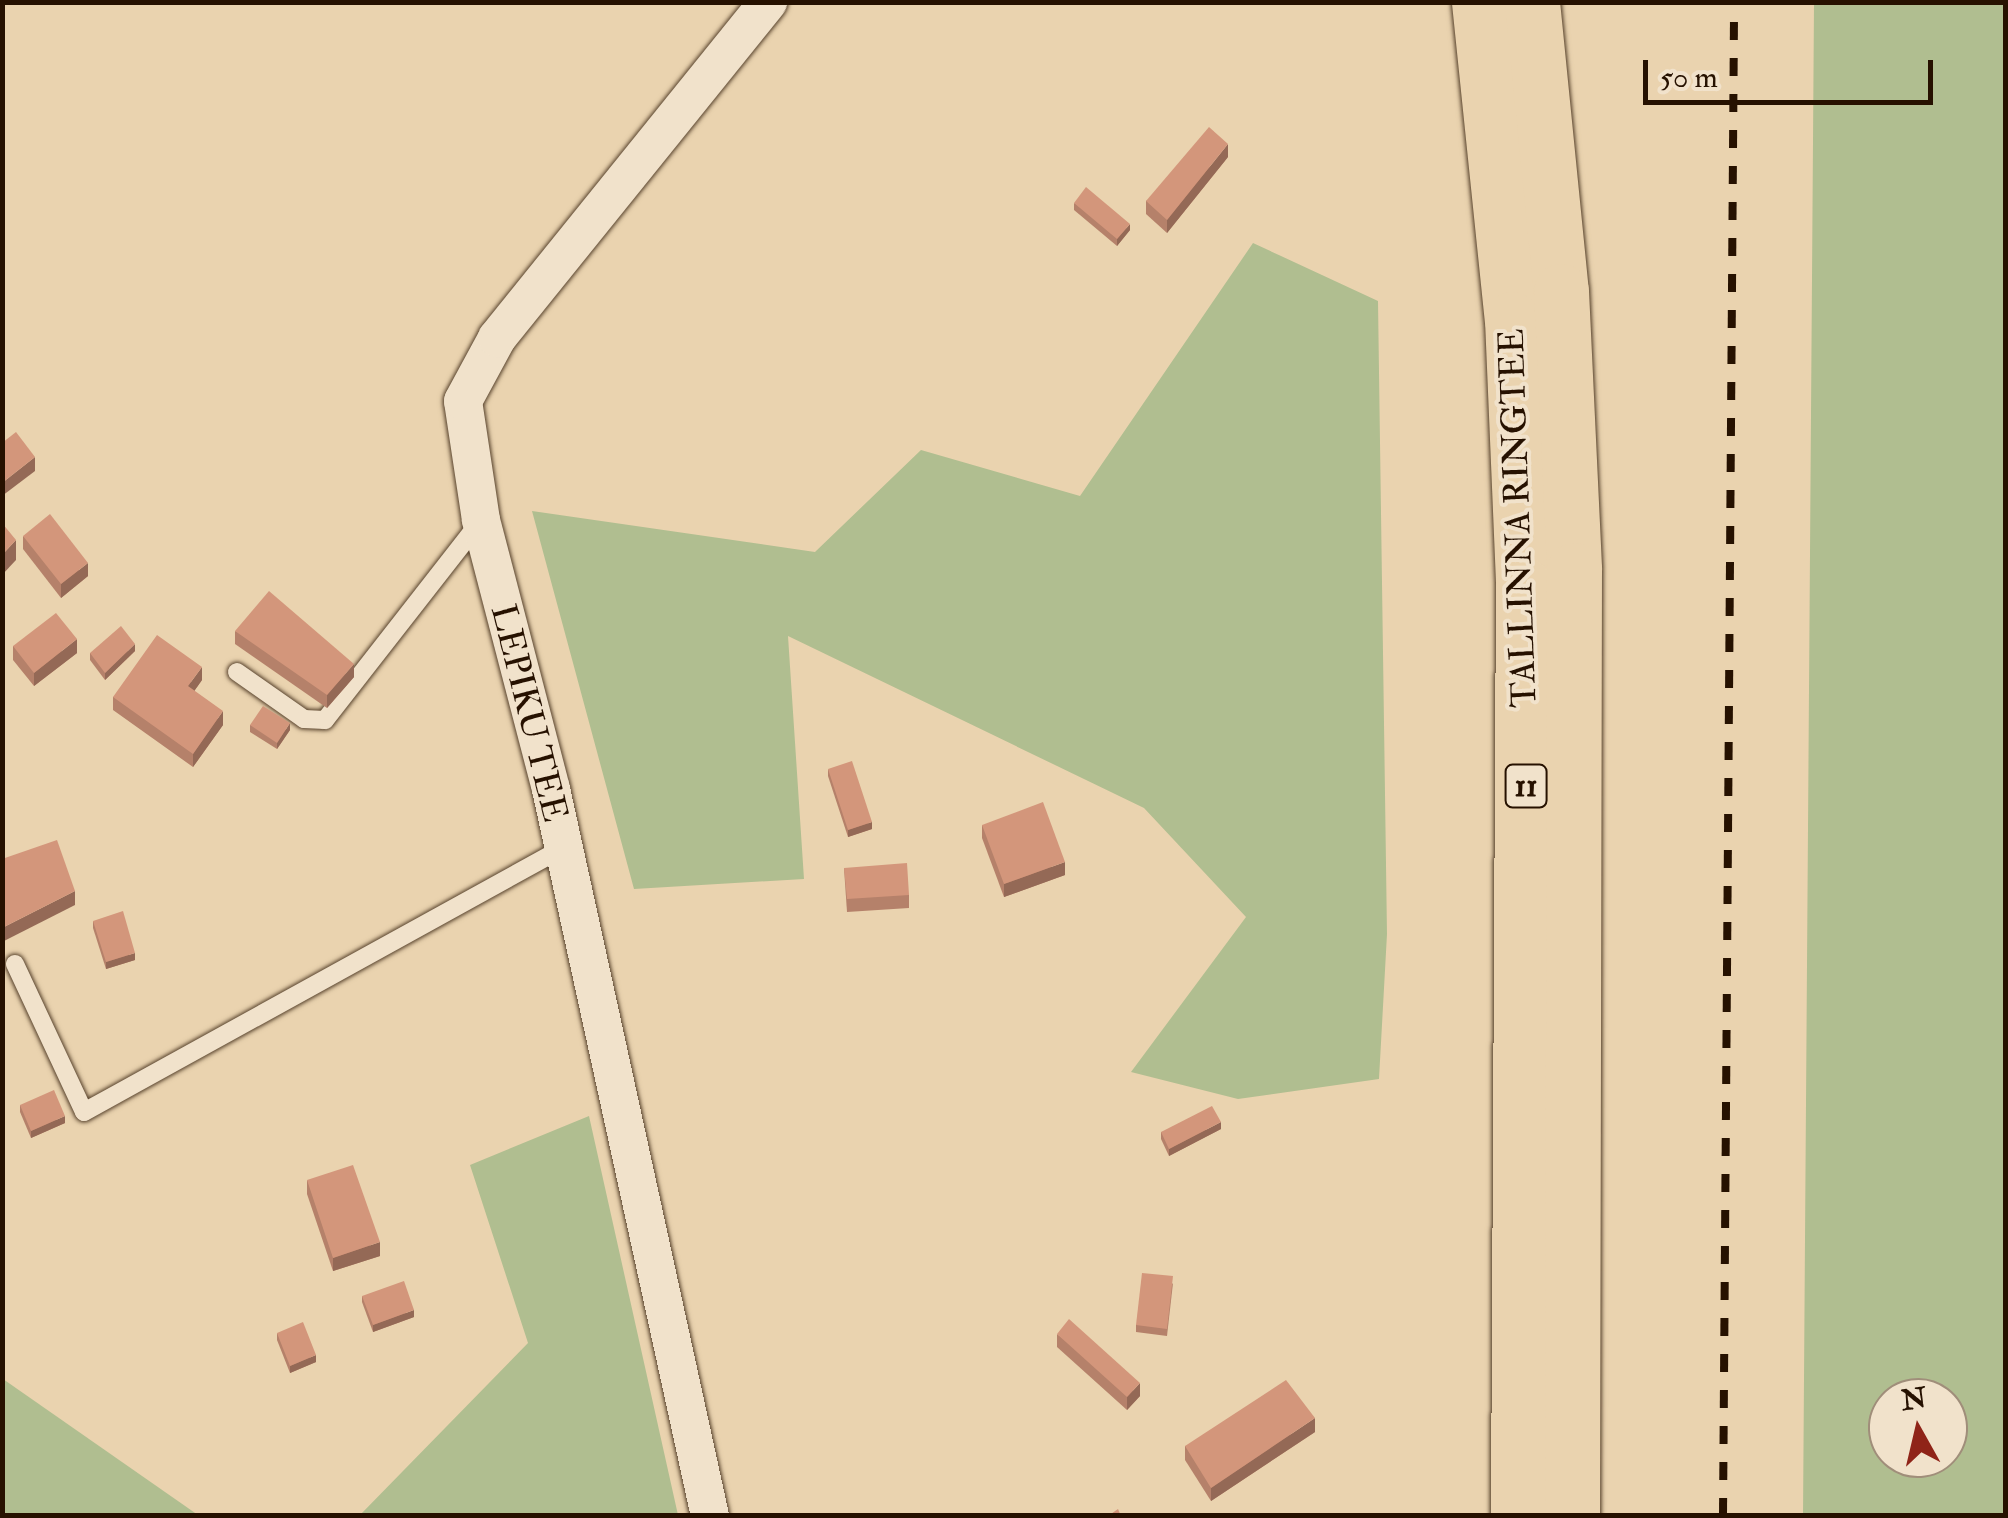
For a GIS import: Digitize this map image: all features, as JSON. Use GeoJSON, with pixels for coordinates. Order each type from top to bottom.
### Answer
{"type":"FeatureCollection","features":[{"type":"Feature","properties":{"kind":"highway"},"geometry":{"type":"LineString","coordinates":[[1456,2],[1485,58]]}},
{"type":"Feature","properties":{"kind":"highway","name":"TALLINNA RINGTEE"},"geometry":{"type":"LineString","coordinates":[[1478,2],[1512,319],[1523,584],[1518,1516]]}},
{"type":"Feature","properties":{"kind":"highway","name":"TALLINNA RINGTEE"},"geometry":{"type":"LineString","coordinates":[[1533,5],[1561,292],[1575,607],[1572,1516]]}},
{"type":"Feature","properties":{"kind":"street","name":"LEPIKU TEE"},"geometry":{"type":"LineString","coordinates":[[710,1516],[561,849],[481,520],[463,401],[497,338],[768,2]]}},
{"type":"Feature","properties":{"kind":"lane"},"geometry":{"type":"LineString","coordinates":[[237,672],[304,719],[326,720],[481,520]]}},
{"type":"Feature","properties":{"kind":"lane"},"geometry":{"type":"LineString","coordinates":[[15,964],[84,1112],[561,849]]}},
{"type":"Feature","properties":{"kind":"green space"},"geometry":{"type":"Polygon","coordinates":[[[1814,3],[2005,3],[2005,1515],[1803,1515],[1814,3]]]}},
{"type":"Feature","properties":{"kind":"green space"},"geometry":{"type":"Polygon","coordinates":[[[1253,243],[1378,301],[1387,934],[1379,1079],[1238,1099],[1131,1072],[1246,917],[1144,808],[788,636],[804,879],[634,889],[532,511],[815,552],[921,450],[1080,496],[1253,243]]]}},
{"type":"Feature","properties":{"kind":"green space"},"geometry":{"type":"Polygon","coordinates":[[[589,1116],[678,1515],[360,1515],[528,1343],[470,1165],[589,1116]]]}},
{"type":"Feature","properties":{"kind":"green space"},"geometry":{"type":"Polygon","coordinates":[[[3,1379],[198,1515],[3,1515],[3,1379]]]}},
{"type":"Feature","properties":{"kind":"building"},"geometry":{"type":"Polygon","coordinates":[[[1209,127],[1228,144],[1167,220],[1146,201],[1209,127]]]}},
{"type":"Feature","properties":{"kind":"building"},"geometry":{"type":"Polygon","coordinates":[[[1086,187],[1130,224],[1117,239],[1074,203],[1086,187]]]}},
{"type":"Feature","properties":{"kind":"building"},"geometry":{"type":"Polygon","coordinates":[[[16,432],[35,457],[2,483],[2,443],[16,432]]]}},
{"type":"Feature","properties":{"kind":"building"},"geometry":{"type":"Polygon","coordinates":[[[50,514],[88,563],[61,584],[23,536],[50,514]]]}},
{"type":"Feature","properties":{"kind":"building"},"geometry":{"type":"Polygon","coordinates":[[[2,523],[16,540],[2,555],[2,523]]]}},
{"type":"Feature","properties":{"kind":"building"},"geometry":{"type":"Polygon","coordinates":[[[269,591],[354,664],[327,695],[235,631],[269,591]]]}},
{"type":"Feature","properties":{"kind":"building"},"geometry":{"type":"Polygon","coordinates":[[[56,613],[77,639],[34,673],[13,646],[56,613]]]}},
{"type":"Feature","properties":{"kind":"building"},"geometry":{"type":"Polygon","coordinates":[[[121,626],[135,644],[105,673],[90,653],[121,626]]]}},
{"type":"Feature","properties":{"kind":"building"},"geometry":{"type":"Polygon","coordinates":[[[157,635],[202,667],[188,686],[223,711],[193,754],[113,697],[157,635]]]}},
{"type":"Feature","properties":{"kind":"building"},"geometry":{"type":"Polygon","coordinates":[[[263,706],[290,723],[277,743],[250,725],[263,706]]]}},
{"type":"Feature","properties":{"kind":"building"},"geometry":{"type":"Polygon","coordinates":[[[852,761],[872,822],[848,830],[828,769],[852,761]]]}},
{"type":"Feature","properties":{"kind":"building"},"geometry":{"type":"Polygon","coordinates":[[[1043,802],[1065,862],[1004,884],[982,825],[1043,802]]]}},
{"type":"Feature","properties":{"kind":"building"},"geometry":{"type":"Polygon","coordinates":[[[57,840],[75,891],[4,927],[2,859],[57,840]]]}},
{"type":"Feature","properties":{"kind":"building"},"geometry":{"type":"Polygon","coordinates":[[[907,863],[909,895],[847,899],[844,868],[907,863]]]}},
{"type":"Feature","properties":{"kind":"building"},"geometry":{"type":"Polygon","coordinates":[[[123,911],[135,953],[106,962],[93,921],[123,911]]]}},
{"type":"Feature","properties":{"kind":"building"},"geometry":{"type":"Polygon","coordinates":[[[54,1090],[65,1116],[31,1131],[20,1105],[54,1090]]]}},
{"type":"Feature","properties":{"kind":"building"},"geometry":{"type":"Polygon","coordinates":[[[1212,1106],[1221,1122],[1169,1149],[1161,1132],[1212,1106]]]}},
{"type":"Feature","properties":{"kind":"building"},"geometry":{"type":"Polygon","coordinates":[[[353,1165],[380,1242],[333,1258],[307,1180],[353,1165]]]}},
{"type":"Feature","properties":{"kind":"building"},"geometry":{"type":"Polygon","coordinates":[[[1142,1273],[1173,1276],[1167,1329],[1136,1325],[1142,1273]]]}},
{"type":"Feature","properties":{"kind":"building"},"geometry":{"type":"Polygon","coordinates":[[[404,1281],[414,1310],[373,1325],[362,1296],[404,1281]]]}},
{"type":"Feature","properties":{"kind":"building"},"geometry":{"type":"Polygon","coordinates":[[[1069,1319],[1140,1383],[1127,1397],[1057,1334],[1069,1319]]]}},
{"type":"Feature","properties":{"kind":"building"},"geometry":{"type":"Polygon","coordinates":[[[303,1322],[316,1355],[290,1366],[277,1333],[303,1322]]]}},
{"type":"Feature","properties":{"kind":"building"},"geometry":{"type":"Polygon","coordinates":[[[1286,1380],[1315,1418],[1211,1488],[1185,1446],[1286,1380]]]}},
{"type":"Feature","properties":{"kind":"railway"},"geometry":{"type":"LineString","coordinates":[[1723,1516],[1734,2]]}}]}
